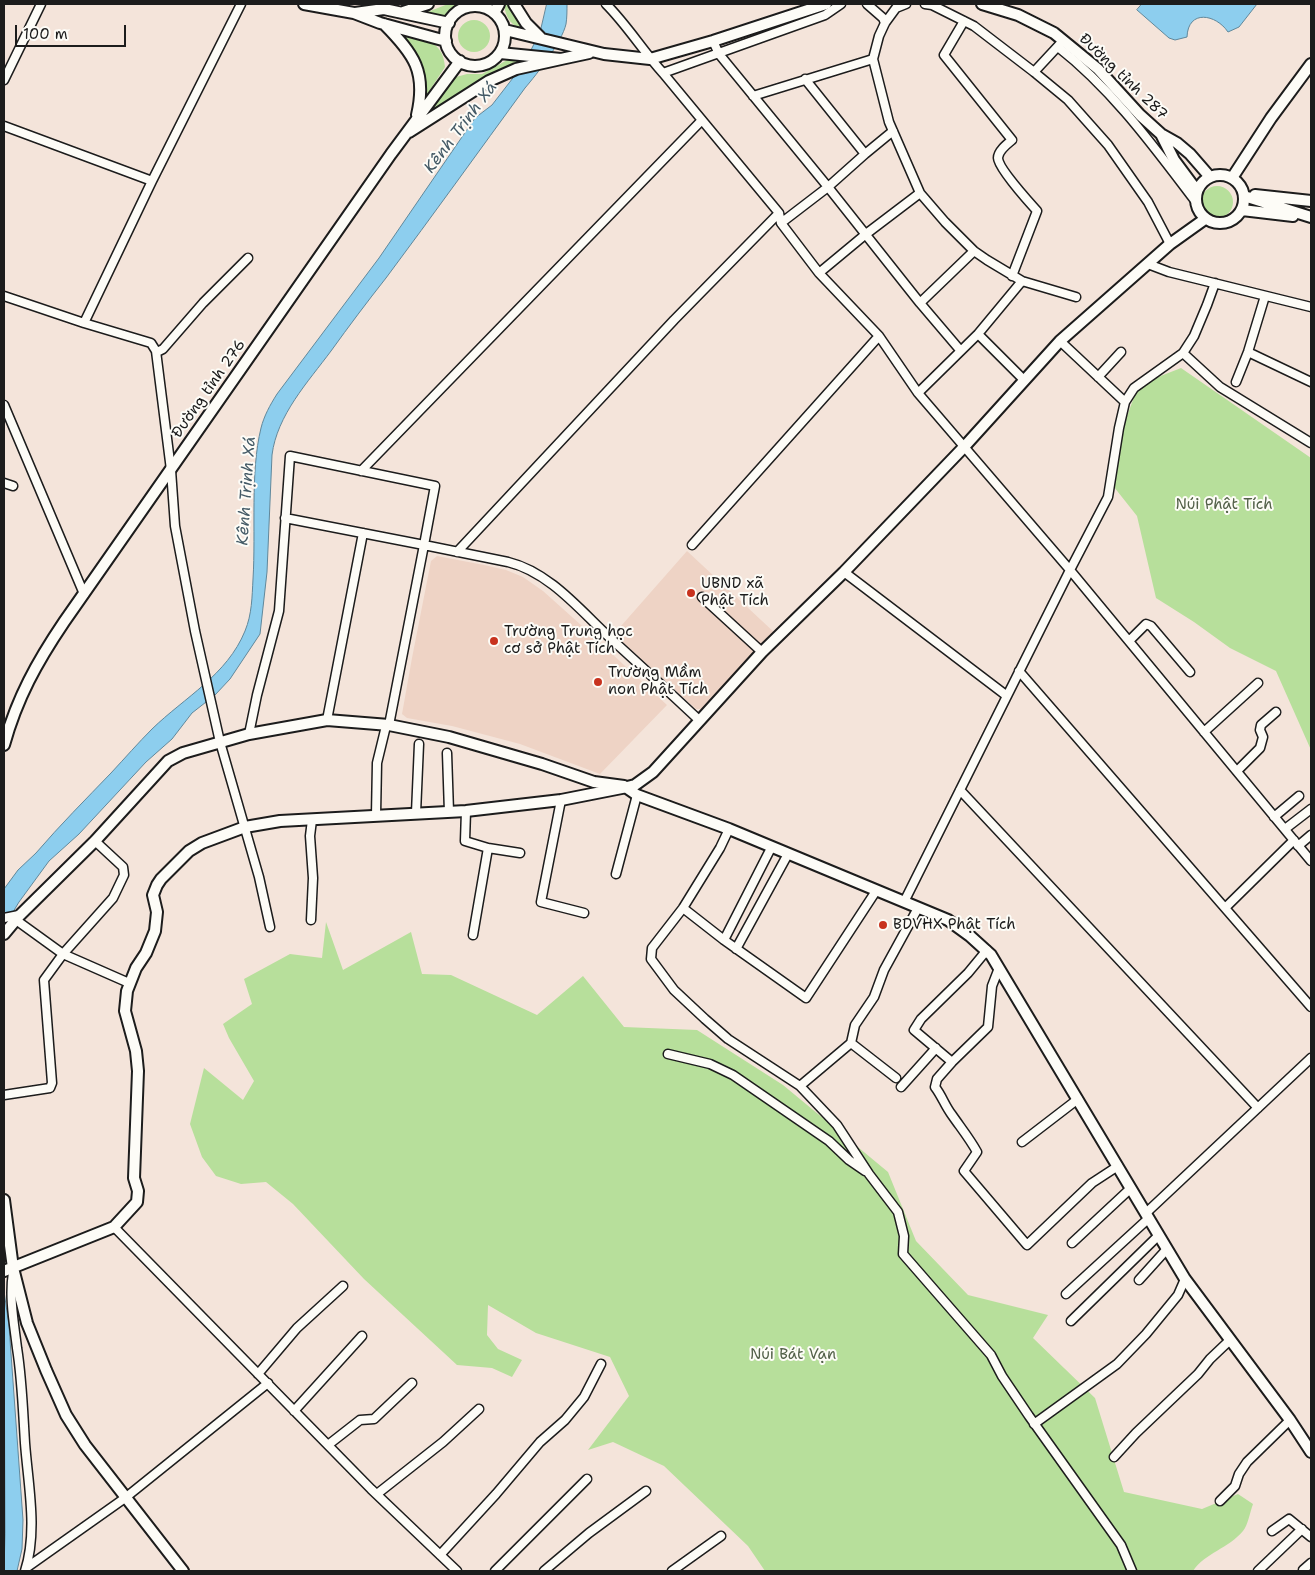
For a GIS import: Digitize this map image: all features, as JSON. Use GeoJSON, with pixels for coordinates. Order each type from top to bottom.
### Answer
{"type":"FeatureCollection","features":[{"type":"Feature","properties":{"kind":"main road"},"geometry":{"type":"LineString","coordinates":[[304,4],[354,13],[384,24],[446,41]]}},
{"type":"Feature","properties":{"kind":"main road"},"geometry":{"type":"LineString","coordinates":[[401,13],[428,4]]}},
{"type":"Feature","properties":{"kind":"main road"},"geometry":{"type":"LineString","coordinates":[[514,4],[526,23],[540,38]]}},
{"type":"Feature","properties":{"kind":"main road"},"geometry":{"type":"LineString","coordinates":[[504,30],[593,52],[650,59],[713,41],[826,4]]}},
{"type":"Feature","properties":{"kind":"main road","name":"Đường tỉnh 287"},"geometry":{"type":"LineString","coordinates":[[982,4],[1018,15],[1054,33],[1061,44],[1098,70],[1140,115],[1161,134],[1177,143],[1190,154],[1210,177]]}},
{"type":"Feature","properties":{"kind":"main road"},"geometry":{"type":"LineString","coordinates":[[477,5],[486,8],[496,8],[504,30],[505,42],[500,53],[491,62],[482,65],[469,65],[460,62],[451,53],[446,41],[449,22],[460,10],[477,5]]}},
{"type":"Feature","properties":{"kind":"main road"},"geometry":{"type":"LineString","coordinates":[[354,13],[384,9],[449,22]]}},
{"type":"Feature","properties":{"kind":"main road"},"geometry":{"type":"LineString","coordinates":[[384,24],[411,54],[417,69],[421,97],[415,120]]}},
{"type":"Feature","properties":{"kind":"main road"},"geometry":{"type":"LineString","coordinates":[[404,135],[489,81],[516,69],[593,52]]}},
{"type":"Feature","properties":{"kind":"main road"},"geometry":{"type":"LineString","coordinates":[[500,53],[561,59]]}},
{"type":"Feature","properties":{"kind":"main road","name":"Đường tỉnh 276"},"geometry":{"type":"LineString","coordinates":[[4,745],[16,706],[52,640],[404,135],[460,62]]}},
{"type":"Feature","properties":{"kind":"main road"},"geometry":{"type":"LineString","coordinates":[[1232,178],[1271,118],[1311,64]]}},
{"type":"Feature","properties":{"kind":"main road","name":"Đường tỉnh 287"},"geometry":{"type":"LineString","coordinates":[[1161,134],[1196,197]]}},
{"type":"Feature","properties":{"kind":"main road"},"geometry":{"type":"LineString","coordinates":[[1223,175],[1232,178],[1241,186],[1244,195],[1242,210],[1236,218],[1228,222],[1214,223],[1205,219],[1198,210],[1196,197],[1200,184],[1210,177],[1223,175]]}},
{"type":"Feature","properties":{"kind":"main road"},"geometry":{"type":"LineString","coordinates":[[1244,195],[1311,201]]}},
{"type":"Feature","properties":{"kind":"main road"},"geometry":{"type":"LineString","coordinates":[[1244,195],[1311,217]]}},
{"type":"Feature","properties":{"kind":"main road"},"geometry":{"type":"LineString","coordinates":[[1242,210],[1311,217]]}},
{"type":"Feature","properties":{"kind":"main road"},"geometry":{"type":"LineString","coordinates":[[9,1270],[114,1227],[138,1200],[138,1191],[134,1178],[138,1071],[136,1051],[125,1011],[127,991],[136,968],[146,953],[155,931],[157,912],[153,895],[161,879],[189,851],[202,843],[245,827],[280,821],[466,811],[561,800],[635,785],[653,772],[762,652],[844,572],[964,447],[1060,340],[1170,244],[1205,219]]}},
{"type":"Feature","properties":{"kind":"main road"},"geometry":{"type":"LineString","coordinates":[[4,934],[95,841],[168,761],[184,753],[249,734],[327,720],[388,726],[449,737],[542,764],[594,782],[627,787],[637,795],[729,829],[948,920],[986,950],[999,968],[1185,1279],[1310,1449]]}},
{"type":"Feature","properties":{"kind":"main road"},"geometry":{"type":"LineString","coordinates":[[4,1200],[9,1270],[27,1323],[66,1415],[84,1445],[183,1571]]}},
{"type":"Feature","properties":{"kind":"street"},"geometry":{"type":"LineString","coordinates":[[4,80],[41,4]]}},
{"type":"Feature","properties":{"kind":"street"},"geometry":{"type":"LineString","coordinates":[[84,322],[241,4]]}},
{"type":"Feature","properties":{"kind":"street"},"geometry":{"type":"LineString","coordinates":[[606,4],[616,13],[650,59],[779,214],[781,223],[819,273],[879,336],[918,392],[1070,570],[1310,858]]}},
{"type":"Feature","properties":{"kind":"street"},"geometry":{"type":"LineString","coordinates":[[663,73],[825,15],[841,4]]}},
{"type":"Feature","properties":{"kind":"street"},"geometry":{"type":"LineString","coordinates":[[867,4],[883,18],[885,24]]}},
{"type":"Feature","properties":{"kind":"street"},"geometry":{"type":"LineString","coordinates":[[906,4],[896,8],[885,24],[872,59],[893,131],[920,193],[974,252],[1022,281],[1076,297]]}},
{"type":"Feature","properties":{"kind":"street"},"geometry":{"type":"LineString","coordinates":[[925,4],[932,5],[974,26],[1068,100],[1108,145],[1148,202],[1170,244]]}},
{"type":"Feature","properties":{"kind":"street"},"geometry":{"type":"LineString","coordinates":[[964,21],[944,55],[1012,140],[1001,151],[998,160],[1004,171],[1037,211],[1012,276]]}},
{"type":"Feature","properties":{"kind":"street"},"geometry":{"type":"LineString","coordinates":[[713,41],[719,54],[960,350]]}},
{"type":"Feature","properties":{"kind":"street"},"geometry":{"type":"LineString","coordinates":[[1034,72],[1061,44],[1098,82],[1196,197]]}},
{"type":"Feature","properties":{"kind":"street"},"geometry":{"type":"LineString","coordinates":[[754,96],[872,59]]}},
{"type":"Feature","properties":{"kind":"street"},"geometry":{"type":"LineString","coordinates":[[805,79],[865,154]]}},
{"type":"Feature","properties":{"kind":"street"},"geometry":{"type":"LineString","coordinates":[[361,471],[702,120]]}},
{"type":"Feature","properties":{"kind":"street"},"geometry":{"type":"LineString","coordinates":[[4,126],[152,181]]}},
{"type":"Feature","properties":{"kind":"street"},"geometry":{"type":"LineString","coordinates":[[781,223],[828,187],[893,131]]}},
{"type":"Feature","properties":{"kind":"street"},"geometry":{"type":"LineString","coordinates":[[819,273],[920,193]]}},
{"type":"Feature","properties":{"kind":"street"},"geometry":{"type":"LineString","coordinates":[[457,552],[674,320],[779,214]]}},
{"type":"Feature","properties":{"kind":"street"},"geometry":{"type":"LineString","coordinates":[[920,303],[974,252]]}},
{"type":"Feature","properties":{"kind":"street"},"geometry":{"type":"LineString","coordinates":[[157,352],[163,349],[197,310],[248,258]]}},
{"type":"Feature","properties":{"kind":"street"},"geometry":{"type":"LineString","coordinates":[[1148,264],[1170,272],[1311,307]]}},
{"type":"Feature","properties":{"kind":"street"},"geometry":{"type":"LineString","coordinates":[[918,392],[978,334],[1022,281]]}},
{"type":"Feature","properties":{"kind":"street"},"geometry":{"type":"LineString","coordinates":[[904,902],[1108,497],[1125,402],[1134,388],[1183,352],[1200,320],[1215,283]]}},
{"type":"Feature","properties":{"kind":"street"},"geometry":{"type":"LineString","coordinates":[[4,296],[151,344],[157,352],[171,470],[175,526],[204,676],[220,742],[259,877],[270,927]]}},
{"type":"Feature","properties":{"kind":"street"},"geometry":{"type":"LineString","coordinates":[[1236,382],[1248,352],[1265,296]]}},
{"type":"Feature","properties":{"kind":"street"},"geometry":{"type":"LineString","coordinates":[[978,334],[1024,380]]}},
{"type":"Feature","properties":{"kind":"street"},"geometry":{"type":"LineString","coordinates":[[692,545],[879,336]]}},
{"type":"Feature","properties":{"kind":"street"},"geometry":{"type":"LineString","coordinates":[[1060,340],[1125,402]]}},
{"type":"Feature","properties":{"kind":"street"},"geometry":{"type":"LineString","coordinates":[[1098,376],[1121,352]]}},
{"type":"Feature","properties":{"kind":"street"},"geometry":{"type":"LineString","coordinates":[[1183,352],[1220,387],[1311,443]]}},
{"type":"Feature","properties":{"kind":"street"},"geometry":{"type":"LineString","coordinates":[[1248,352],[1311,382]]}},
{"type":"Feature","properties":{"kind":"street"},"geometry":{"type":"LineString","coordinates":[[4,405],[84,594]]}},
{"type":"Feature","properties":{"kind":"street"},"geometry":{"type":"LineString","coordinates":[[249,734],[279,611],[290,456],[436,486],[388,726],[378,763],[376,815]]}},
{"type":"Feature","properties":{"kind":"street"},"geometry":{"type":"LineString","coordinates":[[4,483],[13,486]]}},
{"type":"Feature","properties":{"kind":"street"},"geometry":{"type":"LineString","coordinates":[[285,518],[520,565],[544,578],[699,720]]}},
{"type":"Feature","properties":{"kind":"street"},"geometry":{"type":"LineString","coordinates":[[327,720],[363,533]]}},
{"type":"Feature","properties":{"kind":"street"},"geometry":{"type":"LineString","coordinates":[[844,572],[1007,696]]}},
{"type":"Feature","properties":{"kind":"street"},"geometry":{"type":"LineString","coordinates":[[702,598],[762,652]]}},
{"type":"Feature","properties":{"kind":"street"},"geometry":{"type":"LineString","coordinates":[[1129,641],[1146,624],[1151,626],[1190,672]]}},
{"type":"Feature","properties":{"kind":"street"},"geometry":{"type":"LineString","coordinates":[[1019,671],[1311,1007]]}},
{"type":"Feature","properties":{"kind":"street"},"geometry":{"type":"LineString","coordinates":[[1204,732],[1258,683]]}},
{"type":"Feature","properties":{"kind":"street"},"geometry":{"type":"LineString","coordinates":[[1237,771],[1260,748],[1263,737],[1260,730],[1261,725],[1276,712]]}},
{"type":"Feature","properties":{"kind":"street"},"geometry":{"type":"LineString","coordinates":[[416,813],[419,744]]}},
{"type":"Feature","properties":{"kind":"street"},"geometry":{"type":"LineString","coordinates":[[447,753],[449,812]]}},
{"type":"Feature","properties":{"kind":"street"},"geometry":{"type":"LineString","coordinates":[[960,790],[1258,1108]]}},
{"type":"Feature","properties":{"kind":"street"},"geometry":{"type":"LineString","coordinates":[[616,874],[637,795]]}},
{"type":"Feature","properties":{"kind":"street"},"geometry":{"type":"LineString","coordinates":[[1274,817],[1299,796]]}},
{"type":"Feature","properties":{"kind":"street"},"geometry":{"type":"LineString","coordinates":[[561,800],[541,902],[584,913]]}},
{"type":"Feature","properties":{"kind":"street"},"geometry":{"type":"LineString","coordinates":[[1285,829],[1311,808]]}},
{"type":"Feature","properties":{"kind":"street"},"geometry":{"type":"LineString","coordinates":[[466,811],[465,841],[488,848],[520,853]]}},
{"type":"Feature","properties":{"kind":"street"},"geometry":{"type":"LineString","coordinates":[[311,920],[313,878],[310,836],[312,820]]}},
{"type":"Feature","properties":{"kind":"street"},"geometry":{"type":"LineString","coordinates":[[729,829],[720,848],[684,908],[652,948],[651,960],[674,990],[705,1019],[728,1039],[800,1086],[837,1125],[869,1174],[898,1212],[904,1236],[903,1254],[991,1355],[1002,1376],[1034,1424],[1121,1545],[1132,1571]]}},
{"type":"Feature","properties":{"kind":"street"},"geometry":{"type":"LineString","coordinates":[[1225,908],[1296,843],[1311,835]]}},
{"type":"Feature","properties":{"kind":"street"},"geometry":{"type":"LineString","coordinates":[[4,1095],[50,1088],[52,1083],[44,980],[63,954],[112,898],[124,875],[123,867],[95,841]]}},
{"type":"Feature","properties":{"kind":"street"},"geometry":{"type":"LineString","coordinates":[[474,935],[488,848]]}},
{"type":"Feature","properties":{"kind":"street"},"geometry":{"type":"LineString","coordinates":[[724,940],[771,848]]}},
{"type":"Feature","properties":{"kind":"street"},"geometry":{"type":"LineString","coordinates":[[736,949],[788,854]]}},
{"type":"Feature","properties":{"kind":"street"},"geometry":{"type":"LineString","coordinates":[[684,908],[736,949],[806,998],[876,891]]}},
{"type":"Feature","properties":{"kind":"street"},"geometry":{"type":"LineString","coordinates":[[800,1086],[851,1044],[855,1025],[874,997],[884,970],[918,908]]}},
{"type":"Feature","properties":{"kind":"street"},"geometry":{"type":"LineString","coordinates":[[4,918],[19,917],[63,954],[130,983]]}},
{"type":"Feature","properties":{"kind":"street"},"geometry":{"type":"LineString","coordinates":[[952,1062],[914,1030],[921,1019],[968,973],[986,950]]}},
{"type":"Feature","properties":{"kind":"street"},"geometry":{"type":"LineString","coordinates":[[999,968],[992,986],[988,1027],[952,1062],[937,1079],[935,1087],[950,1113],[970,1138],[977,1152],[964,1171],[1027,1246],[1092,1183],[1118,1166]]}},
{"type":"Feature","properties":{"kind":"street"},"geometry":{"type":"LineString","coordinates":[[851,1044],[896,1078]]}},
{"type":"Feature","properties":{"kind":"street"},"geometry":{"type":"LineString","coordinates":[[902,1087],[936,1048]]}},
{"type":"Feature","properties":{"kind":"street"},"geometry":{"type":"LineString","coordinates":[[668,1054],[710,1064],[733,1075],[828,1141],[849,1160],[869,1174]]}},
{"type":"Feature","properties":{"kind":"street"},"geometry":{"type":"LineString","coordinates":[[1066,1294],[1311,1058]]}},
{"type":"Feature","properties":{"kind":"street"},"geometry":{"type":"LineString","coordinates":[[1022,1142],[1078,1099]]}},
{"type":"Feature","properties":{"kind":"street"},"geometry":{"type":"LineString","coordinates":[[1072,1242],[1131,1188]]}},
{"type":"Feature","properties":{"kind":"street"},"geometry":{"type":"LineString","coordinates":[[114,1227],[294,1411],[457,1571]]}},
{"type":"Feature","properties":{"kind":"street"},"geometry":{"type":"LineString","coordinates":[[1071,1321],[1159,1235]]}},
{"type":"Feature","properties":{"kind":"street"},"geometry":{"type":"LineString","coordinates":[[1139,1280],[1167,1249]]}},
{"type":"Feature","properties":{"kind":"street"},"geometry":{"type":"LineString","coordinates":[[9,1270],[12,1314],[18,1349],[32,1522],[26,1570]]}},
{"type":"Feature","properties":{"kind":"street"},"geometry":{"type":"LineString","coordinates":[[1034,1424],[1117,1364],[1162,1315],[1178,1295],[1185,1279]]}},
{"type":"Feature","properties":{"kind":"street"},"geometry":{"type":"LineString","coordinates":[[258,1374],[297,1328],[343,1286]]}},
{"type":"Feature","properties":{"kind":"street"},"geometry":{"type":"LineString","coordinates":[[294,1411],[362,1336]]}},
{"type":"Feature","properties":{"kind":"street"},"geometry":{"type":"LineString","coordinates":[[1114,1457],[1230,1340]]}},
{"type":"Feature","properties":{"kind":"street"},"geometry":{"type":"LineString","coordinates":[[440,1555],[496,1494],[540,1442],[565,1420],[584,1397],[601,1364]]}},
{"type":"Feature","properties":{"kind":"street"},"geometry":{"type":"LineString","coordinates":[[26,1570],[125,1498],[268,1383]]}},
{"type":"Feature","properties":{"kind":"street"},"geometry":{"type":"LineString","coordinates":[[328,1445],[360,1420],[374,1419],[412,1383]]}},
{"type":"Feature","properties":{"kind":"street"},"geometry":{"type":"LineString","coordinates":[[377,1494],[443,1442],[479,1409]]}},
{"type":"Feature","properties":{"kind":"street"},"geometry":{"type":"LineString","coordinates":[[1220,1501],[1235,1486],[1238,1474],[1247,1462],[1290,1420]]}},
{"type":"Feature","properties":{"kind":"street"},"geometry":{"type":"LineString","coordinates":[[495,1571],[587,1479]]}},
{"type":"Feature","properties":{"kind":"street"},"geometry":{"type":"LineString","coordinates":[[544,1571],[589,1532],[646,1490]]}},
{"type":"Feature","properties":{"kind":"street"},"geometry":{"type":"LineString","coordinates":[[1272,1531],[1289,1519],[1311,1537]]}},
{"type":"Feature","properties":{"kind":"street"},"geometry":{"type":"LineString","coordinates":[[1258,1571],[1302,1529]]}},
{"type":"Feature","properties":{"kind":"street"},"geometry":{"type":"LineString","coordinates":[[672,1571],[722,1536]]}},
{"type":"Feature","properties":{"kind":"street"},"geometry":{"type":"LineString","coordinates":[[1304,1571],[1311,1563]]}},
{"type":"Feature","properties":{"kind":"shaded area","name":"UBND xã Phật Tích"},"geometry":{"type":"Polygon","coordinates":[[[687,551],[776,634],[765,644],[759,644],[754,651],[752,659],[704,709],[696,709],[614,634],[687,551]]]}},
{"type":"Feature","properties":{"kind":"shaded area","name":"Trường Trung học cơ sở Phật Tích"},"geometry":{"type":"Polygon","coordinates":[[[437,556],[506,570],[523,577],[543,591],[667,705],[600,774],[520,744],[452,726],[407,718],[402,714],[412,658],[431,561],[437,556]]]}},
{"type":"Feature","properties":{"kind":"green space"},"geometry":{"type":"Polygon","coordinates":[[[448,4],[470,4],[443,17],[425,13],[448,4]]]}},
{"type":"Feature","properties":{"kind":"green space"},"geometry":{"type":"Polygon","coordinates":[[[504,4],[508,4],[518,23],[526,30],[517,27],[510,21],[504,4]]]}},
{"type":"Feature","properties":{"kind":"green space"},"geometry":{"type":"Polygon","coordinates":[[[474,20],[486,24],[490,36],[486,48],[474,52],[462,48],[458,36],[462,24],[474,20]]]}},
{"type":"Feature","properties":{"kind":"green space"},"geometry":{"type":"Polygon","coordinates":[[[402,36],[431,42],[441,51],[445,67],[426,96],[424,96],[414,56],[402,36]]]}},
{"type":"Feature","properties":{"kind":"green space"},"geometry":{"type":"Polygon","coordinates":[[[509,59],[529,61],[426,115],[446,86],[456,77],[467,74],[482,74],[509,59]]]}},
{"type":"Feature","properties":{"kind":"green space"},"geometry":{"type":"Polygon","coordinates":[[[1217,186],[1223,187],[1228,191],[1232,196],[1232,208],[1228,213],[1223,217],[1217,218],[1211,217],[1206,213],[1202,208],[1201,202],[1202,196],[1206,191],[1211,187],[1217,186]]]}},
{"type":"Feature","properties":{"kind":"green space","name":"Núi Phật Tích"},"geometry":{"type":"Polygon","coordinates":[[[1181,368],[1311,458],[1311,750],[1276,671],[1230,648],[1156,598],[1137,516],[1114,487],[1120,435],[1137,389],[1153,379],[1181,368]]]}},
{"type":"Feature","properties":{"kind":"green space","name":"Núi Bát Vạn"},"geometry":{"type":"Polygon","coordinates":[[[326,922],[343,970],[411,932],[422,974],[451,975],[537,1015],[583,976],[624,1027],[697,1030],[783,1085],[888,1172],[916,1241],[968,1295],[1048,1315],[1033,1338],[1095,1398],[1124,1492],[1202,1509],[1238,1494],[1253,1504],[1245,1528],[1231,1542],[1204,1560],[1193,1571],[765,1571],[748,1546],[664,1466],[613,1442],[588,1450],[629,1396],[610,1357],[536,1333],[488,1305],[487,1335],[498,1349],[522,1360],[512,1377],[492,1368],[457,1365],[364,1279],[293,1204],[266,1182],[241,1184],[216,1176],[202,1157],[190,1124],[204,1068],[243,1100],[254,1081],[223,1024],[252,1004],[244,979],[290,954],[322,958],[326,922]]]}},
{"type":"Feature","properties":{"kind":"water","name":"Kênh Trịnh Xá"},"geometry":{"type":"Polygon","coordinates":[[[547,4],[567,4],[566,24],[560,40],[404,254],[304,387],[280,426],[272,455],[267,572],[260,634],[230,679],[215,695],[192,713],[172,739],[146,762],[79,834],[49,861],[19,902],[4,927],[4,889],[18,870],[152,729],[216,673],[237,647],[247,625],[251,605],[256,464],[261,428],[267,411],[277,394],[379,258],[475,118],[492,105],[516,74],[540,32],[547,4]]]}},
{"type":"Feature","properties":{"kind":"water"},"geometry":{"type":"Polygon","coordinates":[[[1142,4],[1257,4],[1239,27],[1228,32],[1217,21],[1203,17],[1197,18],[1192,22],[1187,37],[1175,40],[1169,38],[1137,10],[1142,4]]]}},
{"type":"Feature","properties":{"kind":"water"},"geometry":{"type":"Polygon","coordinates":[[[4,1291],[9,1326],[23,1520],[22,1549],[17,1571],[4,1571],[4,1291]]]}},
{"type":"Feature","properties":{"kind":"place","name":"UBND xã Phật Tích"},"geometry":{"type":"Point","coordinates":[691,593]}},
{"type":"Feature","properties":{"kind":"place","name":"Trường Trung học cơ sở Phật Tích"},"geometry":{"type":"Point","coordinates":[494,641]}},
{"type":"Feature","properties":{"kind":"place","name":"Trường Mầm non Phật Tích"},"geometry":{"type":"Point","coordinates":[598,682]}},
{"type":"Feature","properties":{"kind":"place","name":"BDVHX Phật Tích"},"geometry":{"type":"Point","coordinates":[883,925]}}]}
